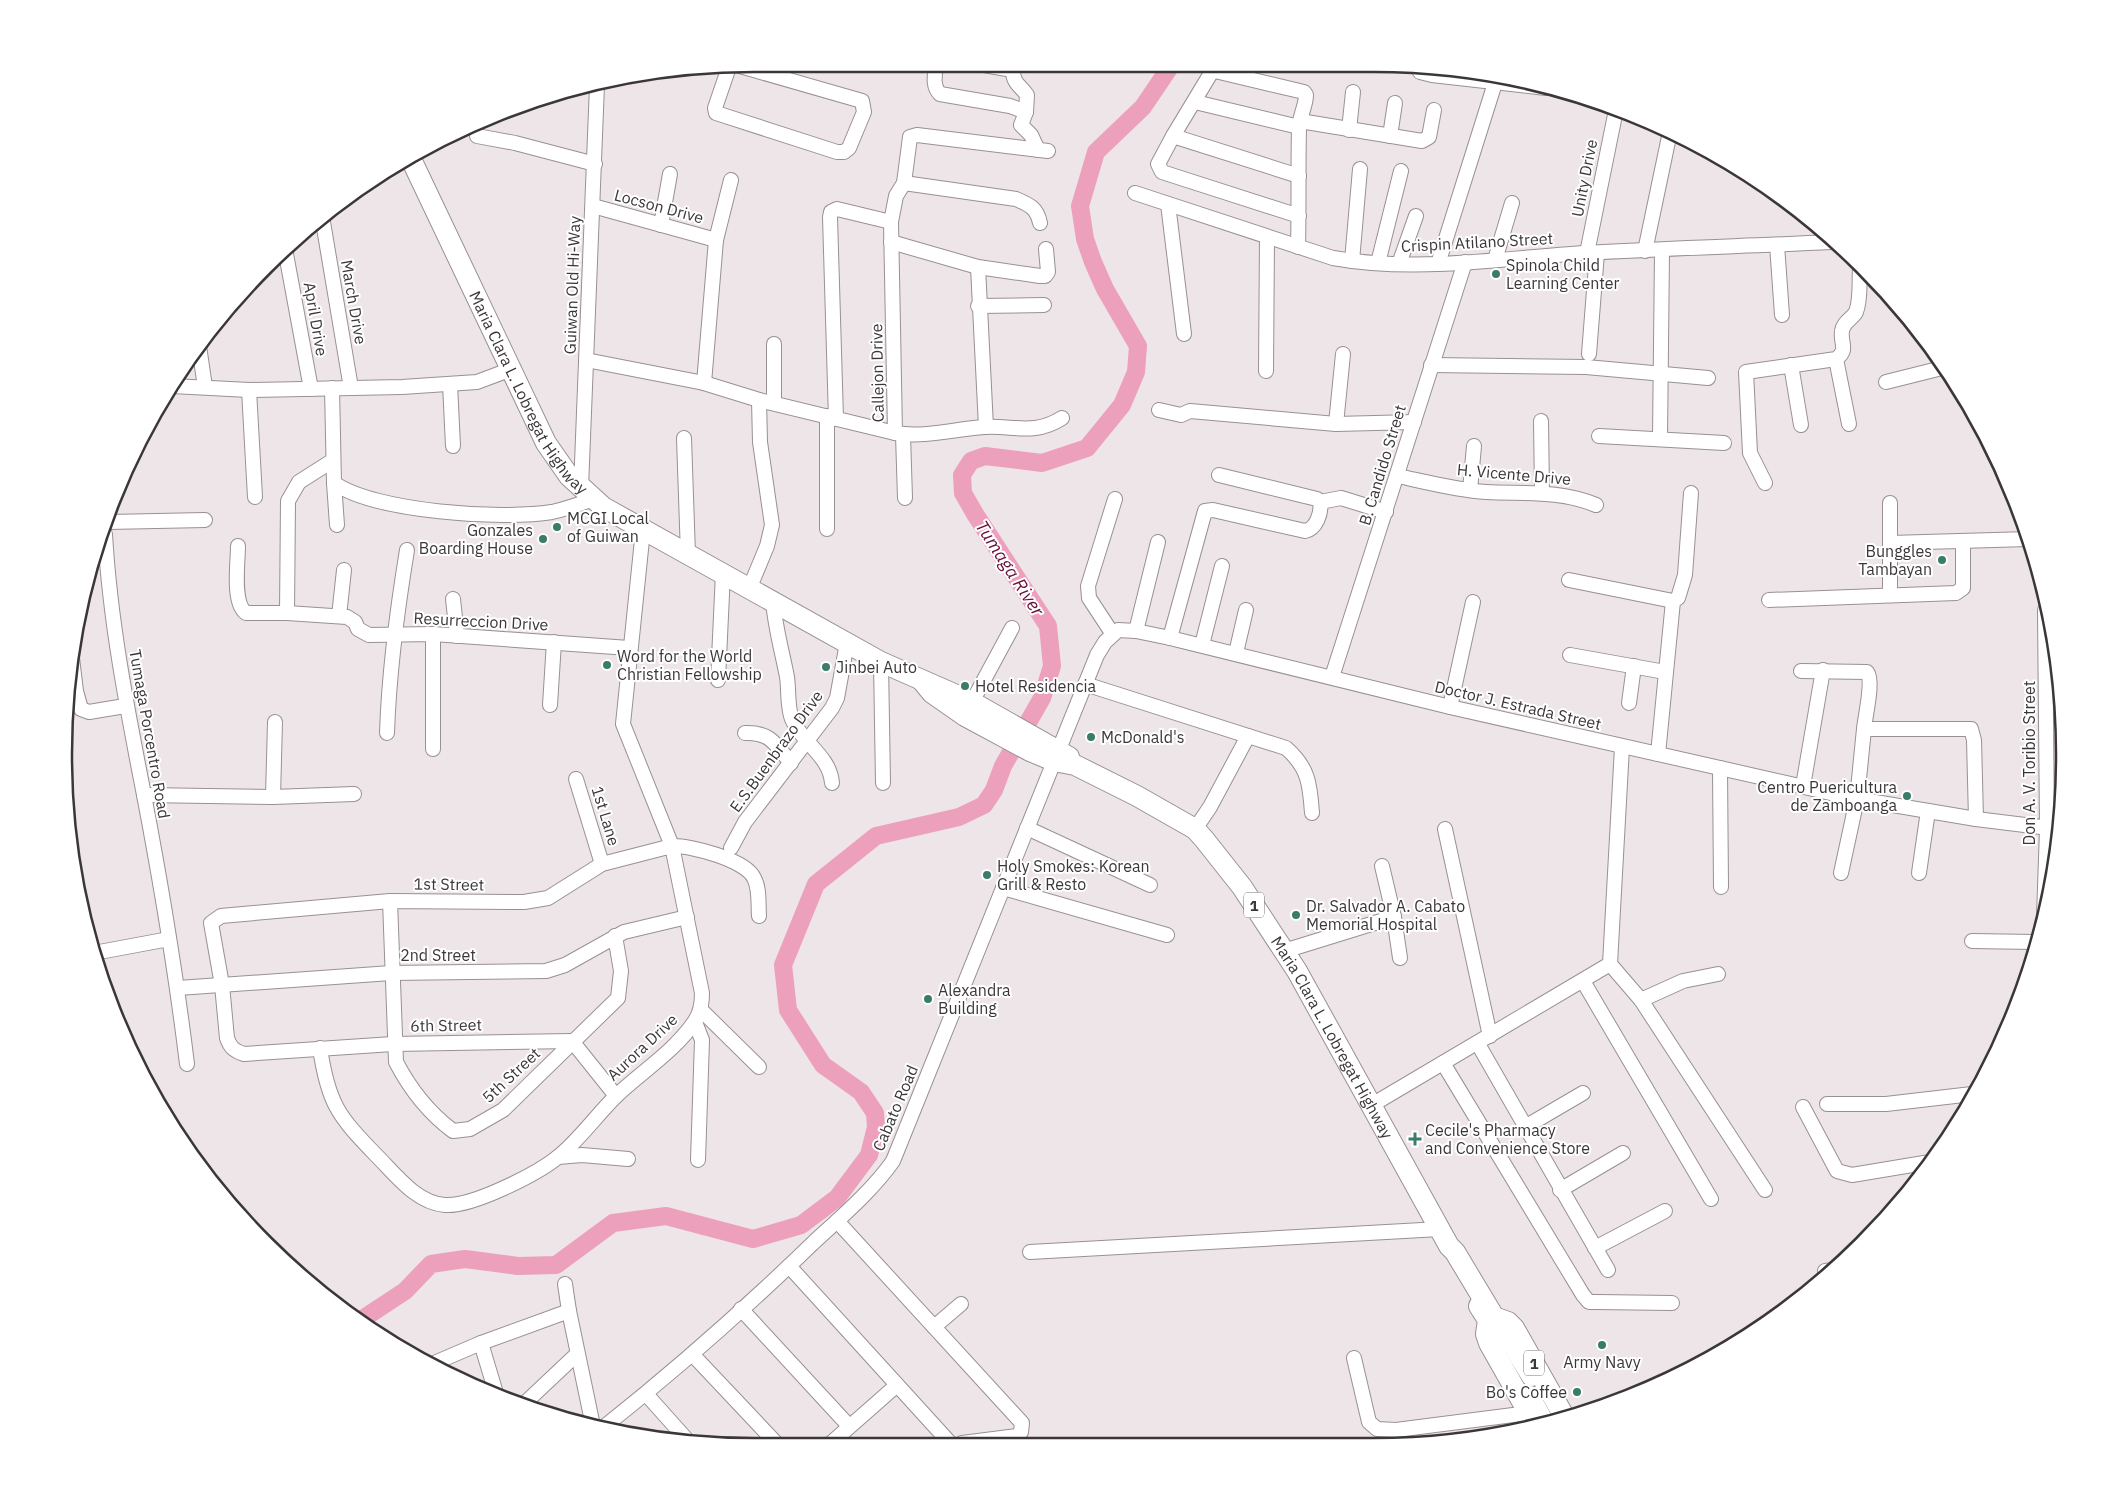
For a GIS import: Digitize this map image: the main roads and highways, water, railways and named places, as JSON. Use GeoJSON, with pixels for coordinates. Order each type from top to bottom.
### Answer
{"type":"FeatureCollection","features":[{"type":"Feature","properties":{"kind":"highway","name":"Maria Clara L. Lobregat Highway"},"geometry":{"type":"LineString","coordinates":[[413,165],[546,443],[569,476],[587,493],[643,530],[750,587],[881,662],[972,702],[998,724],[1033,744],[1145,800],[1196,829],[1238,881],[1284,951],[1445,1238],[1456,1252],[1491,1319],[1486,1334],[1489,1343],[1532,1418]]}},
{"type":"Feature","properties":{"kind":"highway","name":"Maria Clara L. Lobregat Highway"},"geometry":{"type":"LineString","coordinates":[[923,682],[932,693],[965,716],[998,724]]}},
{"type":"Feature","properties":{"kind":"highway","name":"Maria Clara L. Lobregat Highway"},"geometry":{"type":"LineString","coordinates":[[1491,1319],[1508,1322],[1514,1328],[1561,1411]]}},
{"type":"Feature","properties":{"kind":"main road"},"geometry":{"type":"LineString","coordinates":[[1491,1319],[1551,1414]]}},
{"type":"Feature","properties":{"kind":"main road"},"geometry":{"type":"LineString","coordinates":[[1491,1319],[1542,1416]]}},
{"type":"Feature","properties":{"kind":"waterway","name":"Tumaga River"},"geometry":{"type":"LineString","coordinates":[[367,1316],[405,1291],[431,1264],[465,1259],[518,1266],[556,1265],[613,1223],[666,1216],[753,1239],[801,1225],[837,1198],[869,1155],[876,1127],[875,1113],[861,1092],[823,1065],[788,1010],[783,965],[816,884],[876,836],[959,817],[984,805],[994,790],[1003,766],[1042,698],[1052,666],[1048,626],[963,493],[962,475],[971,461],[985,456],[1042,463],[1087,448],[1122,405],[1136,372],[1138,346],[1105,289],[1093,262],[1085,239],[1080,206],[1096,152],[1143,107],[1167,72]]}},
{"type":"Feature","properties":{"kind":"place","name":"Spinola Child Learning Center"},"geometry":{"type":"Point","coordinates":[1496,274]}},
{"type":"Feature","properties":{"kind":"place","name":"MCGI Local of Guiwan"},"geometry":{"type":"Point","coordinates":[557,527]}},
{"type":"Feature","properties":{"kind":"place","name":"Gonzales Boarding House"},"geometry":{"type":"Point","coordinates":[543,539]}},
{"type":"Feature","properties":{"kind":"place","name":"Bunggles Tambayan"},"geometry":{"type":"Point","coordinates":[1942,560]}},
{"type":"Feature","properties":{"kind":"place","name":"Word for the World Christian Fellowship"},"geometry":{"type":"Point","coordinates":[607,665]}},
{"type":"Feature","properties":{"kind":"place","name":"Jinbei Auto"},"geometry":{"type":"Point","coordinates":[826,667]}},
{"type":"Feature","properties":{"kind":"place","name":"Hotel Residencia"},"geometry":{"type":"Point","coordinates":[965,686]}},
{"type":"Feature","properties":{"kind":"place","name":"McDonald's"},"geometry":{"type":"Point","coordinates":[1091,737]}},
{"type":"Feature","properties":{"kind":"place","name":"Centro Puericultura de Zamboanga"},"geometry":{"type":"Point","coordinates":[1907,796]}},
{"type":"Feature","properties":{"kind":"place","name":"Holy Smokes: Korean Grill & Resto"},"geometry":{"type":"Point","coordinates":[987,875]}},
{"type":"Feature","properties":{"kind":"place","name":"Dr. Salvador A. Cabato Memorial Hospital"},"geometry":{"type":"Point","coordinates":[1296,915]}},
{"type":"Feature","properties":{"kind":"place","name":"Alexandra Building"},"geometry":{"type":"Point","coordinates":[928,999]}},
{"type":"Feature","properties":{"kind":"place","name":"Cecile's Pharmacy and Convenience Store"},"geometry":{"type":"Point","coordinates":[1415,1139]}},
{"type":"Feature","properties":{"kind":"place","name":"Army Navy"},"geometry":{"type":"Point","coordinates":[1602,1345]}},
{"type":"Feature","properties":{"kind":"place","name":"Bo's Coffee"},"geometry":{"type":"Point","coordinates":[1577,1392]}}]}
